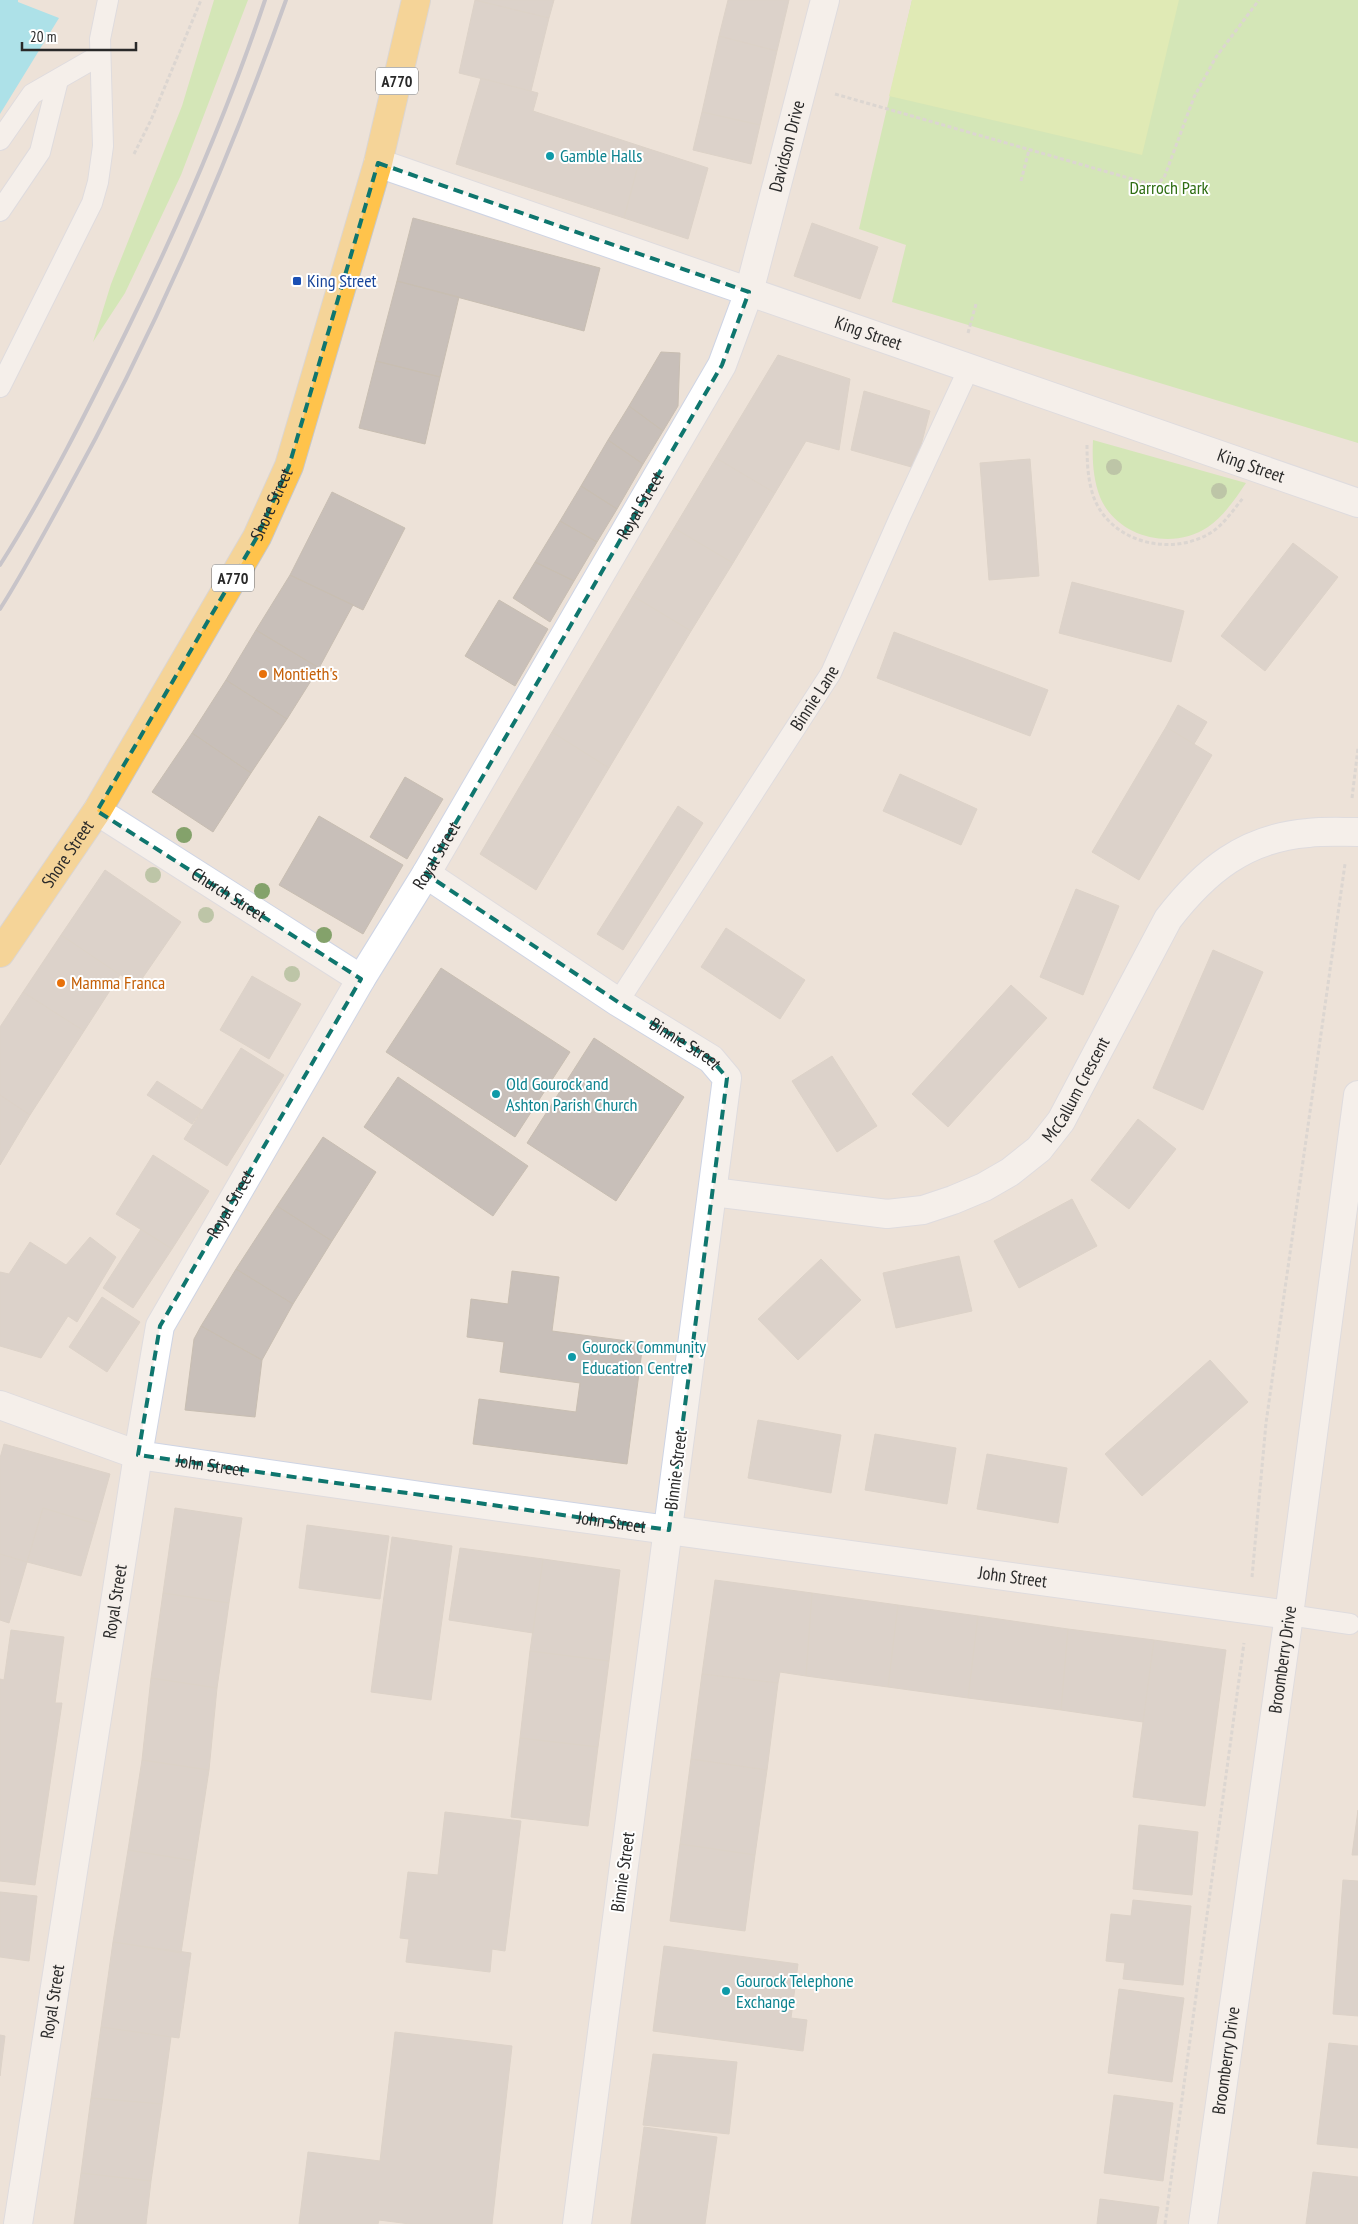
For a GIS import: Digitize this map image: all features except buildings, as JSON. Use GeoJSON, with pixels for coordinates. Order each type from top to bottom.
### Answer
{"type":"FeatureCollection","features":[{"type":"Feature","properties":{"kind":"main road","name":"Shore Street"},"geometry":{"type":"LineString","coordinates":[[0,953],[97,810],[257,537],[289,466],[378,163],[416,0]]}},
{"type":"Feature","properties":{"kind":"street","name":"Davidson Drive"},"geometry":{"type":"LineString","coordinates":[[748,292],[825,0]]}},
{"type":"Feature","properties":{"kind":"street","name":"King Street"},"geometry":{"type":"LineString","coordinates":[[378,163],[1358,503]]}},
{"type":"Feature","properties":{"kind":"street","name":"Royal Street"},"geometry":{"type":"LineString","coordinates":[[18,2224],[138,1455],[160,1326],[361,979],[426,874],[722,365],[748,292]]}},
{"type":"Feature","properties":{"kind":"street","name":"Church Street"},"geometry":{"type":"LineString","coordinates":[[97,810],[361,979]]}},
{"type":"Feature","properties":{"kind":"street","name":"McCallum Crescent"},"geometry":{"type":"LineString","coordinates":[[713,1192],[887,1214],[923,1210],[984,1187],[1010,1172],[1039,1148],[1061,1121],[1168,919],[1190,890],[1216,867],[1243,850],[1279,838],[1307,832],[1353,832]]}},
{"type":"Feature","properties":{"kind":"street","name":"Binnie Street"},"geometry":{"type":"LineString","coordinates":[[426,874],[618,1002],[711,1059],[727,1078],[577,2224]]}},
{"type":"Feature","properties":{"kind":"street","name":"Broomberry Drive"},"geometry":{"type":"LineString","coordinates":[[1203,2224],[1289,1615],[1357,1109]]}},
{"type":"Feature","properties":{"kind":"street","name":"John Street"},"geometry":{"type":"LineString","coordinates":[[0,1405],[138,1455],[1289,1615]]}},
{"type":"Feature","properties":{"kind":"lane"},"geometry":{"type":"LineString","coordinates":[[0,387],[92,203],[96,189],[103,146],[101,29],[108,0]]}},
{"type":"Feature","properties":{"kind":"lane"},"geometry":{"type":"LineString","coordinates":[[0,140],[32,94],[100,55]]}},
{"type":"Feature","properties":{"kind":"lane"},"geometry":{"type":"LineString","coordinates":[[0,211],[40,152],[58,80]]}},
{"type":"Feature","properties":{"kind":"lane","name":"Binnie Lane"},"geometry":{"type":"LineString","coordinates":[[618,1002],[831,674],[899,519],[969,368]]}},
{"type":"Feature","properties":{"kind":"lane"},"geometry":{"type":"LineString","coordinates":[[1289,1615],[1350,1624]]}},
{"type":"Feature","properties":{"kind":"path"},"geometry":{"type":"LineString","coordinates":[[803,85],[1146,183],[1157,184],[1164,178],[1194,97],[1216,57],[1259,0]]}},
{"type":"Feature","properties":{"kind":"path"},"geometry":{"type":"LineString","coordinates":[[1021,181],[1029,150]]}},
{"type":"Feature","properties":{"kind":"path"},"geometry":{"type":"LineString","coordinates":[[1087,410],[1088,476],[1095,499],[1105,516],[1120,530],[1137,540],[1157,544],[1174,544],[1195,540],[1213,531],[1265,471]]}},
{"type":"Feature","properties":{"kind":"path"},"geometry":{"type":"LineString","coordinates":[[1165,2224],[1249,1609],[1266,1423],[1345,872],[1353,832],[1358,748]]}},
{"type":"Feature","properties":{"kind":"highlighted area"},"geometry":{"type":"Polygon","coordinates":[[[378,163],[749,292],[722,365],[426,874],[618,1002],[711,1059],[727,1078],[669,1530],[138,1455],[160,1326],[361,979],[97,811],[257,537],[289,466],[378,163]]]}},
{"type":"Feature","properties":{"kind":"green space"},"geometry":{"type":"Polygon","coordinates":[[[214,0],[248,0],[181,175],[125,293],[93,342],[111,284],[182,106],[214,0]]]}},
{"type":"Feature","properties":{"kind":"green space","name":"Darroch Park"},"geometry":{"type":"Polygon","coordinates":[[[912,0],[1358,0],[1358,443],[892,302],[906,245],[859,229],[912,0]]]}},
{"type":"Feature","properties":{"kind":"green space"},"geometry":{"type":"Polygon","coordinates":[[[912,0],[1179,0],[1142,155],[889,96],[912,0]]]}},
{"type":"Feature","properties":{"kind":"green space"},"geometry":{"type":"Polygon","coordinates":[[[1093,440],[1246,483],[1224,513],[1208,527],[1194,534],[1179,538],[1163,539],[1147,536],[1132,531],[1119,522],[1108,511],[1100,497],[1094,468],[1093,440]]]}},
{"type":"Feature","properties":{"kind":"water"},"geometry":{"type":"Polygon","coordinates":[[[0,0],[18,0],[18,2],[59,18],[0,114],[0,0]]]}},
{"type":"Feature","properties":{"kind":"railway"},"geometry":{"type":"LineString","coordinates":[[0,565],[66,450],[146,291],[218,127],[265,0]]}},
{"type":"Feature","properties":{"kind":"railway"},"geometry":{"type":"LineString","coordinates":[[0,609],[33,554],[96,437],[157,315],[238,127],[286,0]]}},
{"type":"Feature","properties":{"kind":"place","name":"Gamble Halls"},"geometry":{"type":"Point","coordinates":[550,156]}},
{"type":"Feature","properties":{"kind":"place","name":"King Street"},"geometry":{"type":"Point","coordinates":[297,281]}},
{"type":"Feature","properties":{"kind":"place","name":"Montieth's"},"geometry":{"type":"Point","coordinates":[263,674]}},
{"type":"Feature","properties":{"kind":"place","name":"Mamma Franca"},"geometry":{"type":"Point","coordinates":[61,983]}},
{"type":"Feature","properties":{"kind":"place","name":"Old Gourock and Ashton Parish Church"},"geometry":{"type":"Point","coordinates":[496,1094]}},
{"type":"Feature","properties":{"kind":"place","name":"Gourock Community Education Centre"},"geometry":{"type":"Point","coordinates":[572,1357]}},
{"type":"Feature","properties":{"kind":"place","name":"Gourock Telephone Exchange"},"geometry":{"type":"Point","coordinates":[726,1991]}}]}
